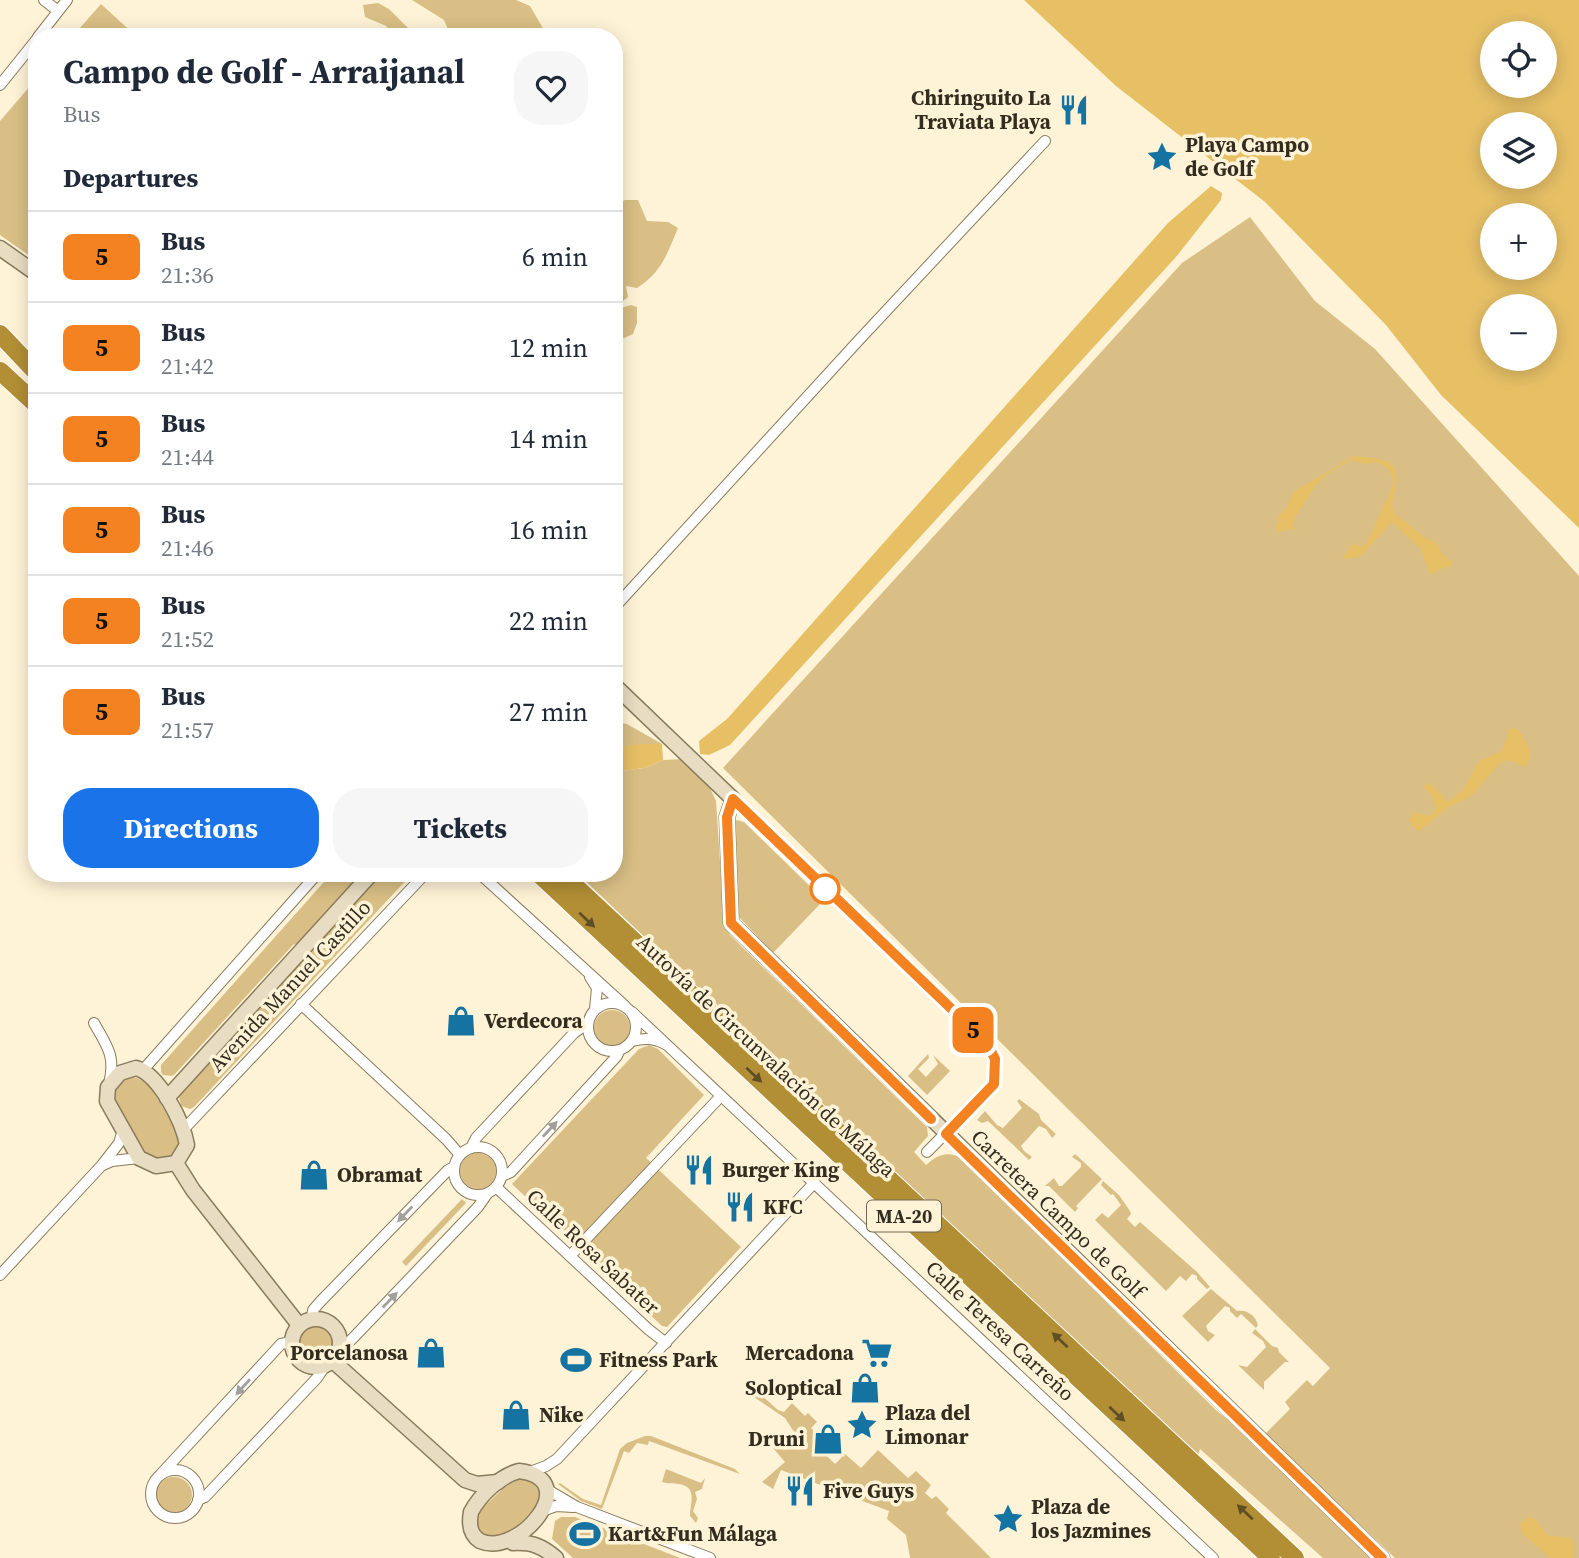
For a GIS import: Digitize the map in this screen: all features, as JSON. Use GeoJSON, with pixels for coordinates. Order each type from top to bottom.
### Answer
{"type":"FeatureCollection","features":[{"type":"Feature","properties":{"kind":"highway"},"geometry":{"type":"LineString","coordinates":[[0,334],[28,364]]}},
{"type":"Feature","properties":{"kind":"highway"},"geometry":{"type":"LineString","coordinates":[[0,349],[28,386]]}},
{"type":"Feature","properties":{"kind":"highway"},"geometry":{"type":"LineString","coordinates":[[0,371],[28,386]]}},
{"type":"Feature","properties":{"kind":"highway"},"geometry":{"type":"LineString","coordinates":[[0,380],[28,387]]}},
{"type":"Feature","properties":{"kind":"highway","name":"Autovía de Circunvalación de Málaga"},"geometry":{"type":"LineString","coordinates":[[548,882],[1271,1558]]}},
{"type":"Feature","properties":{"kind":"highway","name":"Autovía de Circunvalación de Málaga"},"geometry":{"type":"LineString","coordinates":[[571,882],[1295,1558]]}},
{"type":"Feature","properties":{"kind":"main road"},"geometry":{"type":"LineString","coordinates":[[0,248],[28,268]]}},
{"type":"Feature","properties":{"kind":"main road","name":"Carretera Campo de Golf"},"geometry":{"type":"LineString","coordinates":[[623,694],[733,799]]}},
{"type":"Feature","properties":{"kind":"main road"},"geometry":{"type":"LineString","coordinates":[[733,799],[727,817],[731,923],[946,1134]]}},
{"type":"Feature","properties":{"kind":"main road","name":"Avenida Manuel Castillo"},"geometry":{"type":"LineString","coordinates":[[167,1098],[364,882]]}},
{"type":"Feature","properties":{"kind":"main road"},"geometry":{"type":"LineString","coordinates":[[140,1069],[167,1098],[184,1129],[187,1144],[176,1163],[156,1167],[139,1158],[107,1101],[108,1087],[120,1073],[140,1069]]}},
{"type":"Feature","properties":{"kind":"main road","name":"Carretera Campo de Golf"},"geometry":{"type":"LineString","coordinates":[[946,1134],[1382,1558]]}},
{"type":"Feature","properties":{"kind":"main road"},"geometry":{"type":"LineString","coordinates":[[176,1163],[193,1190],[305,1322]]}},
{"type":"Feature","properties":{"kind":"main road"},"geometry":{"type":"LineString","coordinates":[[326,1321],[340,1338],[340,1346],[329,1363],[317,1368],[301,1363],[291,1342],[305,1322],[326,1321]]}},
{"type":"Feature","properties":{"kind":"main road"},"geometry":{"type":"LineString","coordinates":[[329,1363],[465,1480],[477,1484],[499,1482]]}},
{"type":"Feature","properties":{"kind":"main road"},"geometry":{"type":"LineString","coordinates":[[543,1547],[540,1539],[547,1488],[539,1477],[530,1472],[508,1474],[473,1508],[469,1521],[471,1533],[494,1548],[527,1542],[543,1547],[556,1558]]}},
{"type":"Feature","properties":{"kind":"main road"},"geometry":{"type":"LineString","coordinates":[[465,1480],[473,1508]]}},
{"type":"Feature","properties":{"kind":"main road"},"geometry":{"type":"LineString","coordinates":[[513,1543],[542,1515]]}},
{"type":"Feature","properties":{"kind":"street"},"geometry":{"type":"LineString","coordinates":[[44,0],[58,11]]}},
{"type":"Feature","properties":{"kind":"street"},"geometry":{"type":"LineString","coordinates":[[45,28],[67,0]]}},
{"type":"Feature","properties":{"kind":"street"},"geometry":{"type":"LineString","coordinates":[[0,85],[28,49]]}},
{"type":"Feature","properties":{"kind":"street"},"geometry":{"type":"LineString","coordinates":[[623,598],[1045,141]]}},
{"type":"Feature","properties":{"kind":"street","name":"Carretera Campo de Golf"},"geometry":{"type":"LineString","coordinates":[[733,799],[987,1043],[995,1059],[994,1084],[946,1134]]}},
{"type":"Feature","properties":{"kind":"street"},"geometry":{"type":"LineString","coordinates":[[111,1054],[140,1069],[310,882]]}},
{"type":"Feature","properties":{"kind":"street","name":"Avenida Manuel Castillo"},"geometry":{"type":"LineString","coordinates":[[184,1129],[417,882]]}},
{"type":"Feature","properties":{"kind":"street","name":"Calle Teresa Carreño"},"geometry":{"type":"LineString","coordinates":[[489,882],[669,1046],[1213,1558]]}},
{"type":"Feature","properties":{"kind":"street"},"geometry":{"type":"LineString","coordinates":[[487,1194],[473,1195],[460,1188],[454,1167],[460,1155],[471,1148],[476,1138],[568,1039],[588,1023],[595,1009],[597,988],[588,973]]}},
{"type":"Feature","properties":{"kind":"street"},"geometry":{"type":"LineString","coordinates":[[595,1009],[609,1002],[629,1009],[637,1027],[632,1041]]}},
{"type":"Feature","properties":{"kind":"street"},"geometry":{"type":"LineString","coordinates":[[301,1004],[460,1155]]}},
{"type":"Feature","properties":{"kind":"street"},"geometry":{"type":"LineString","coordinates":[[94,1023],[111,1054],[113,1066],[108,1087]]}},
{"type":"Feature","properties":{"kind":"street"},"geometry":{"type":"LineString","coordinates":[[588,1023],[588,1031],[596,1046],[611,1052],[619,1051]]}},
{"type":"Feature","properties":{"kind":"street"},"geometry":{"type":"LineString","coordinates":[[502,1176],[510,1172],[619,1051],[632,1041],[644,1038],[655,1039],[669,1046]]}},
{"type":"Feature","properties":{"kind":"street"},"geometry":{"type":"LineString","coordinates":[[570,1256],[721,1096]]}},
{"type":"Feature","properties":{"kind":"street"},"geometry":{"type":"LineString","coordinates":[[0,1275],[102,1165],[119,1143],[123,1130]]}},
{"type":"Feature","properties":{"kind":"street"},"geometry":{"type":"LineString","coordinates":[[927,1152],[946,1134]]}},
{"type":"Feature","properties":{"kind":"street"},"geometry":{"type":"LineString","coordinates":[[340,1346],[355,1336],[496,1187],[502,1176],[502,1168],[494,1153],[487,1148],[471,1148]]}},
{"type":"Feature","properties":{"kind":"street"},"geometry":{"type":"LineString","coordinates":[[102,1165],[139,1158]]}},
{"type":"Feature","properties":{"kind":"street"},"geometry":{"type":"LineString","coordinates":[[305,1322],[320,1302],[448,1170],[454,1167]]}},
{"type":"Feature","properties":{"kind":"street"},"geometry":{"type":"LineString","coordinates":[[530,1472],[557,1458],[814,1183]]}},
{"type":"Feature","properties":{"kind":"street","name":"Calle Rosa Sabater"},"geometry":{"type":"LineString","coordinates":[[496,1187],[666,1343]]}},
{"type":"Feature","properties":{"kind":"street"},"geometry":{"type":"LineString","coordinates":[[161,1474],[175,1470],[189,1474],[198,1486],[195,1507],[183,1517],[167,1517],[161,1514],[152,1501],[152,1486],[161,1474],[281,1344],[291,1342]]}},
{"type":"Feature","properties":{"kind":"street"},"geometry":{"type":"LineString","coordinates":[[198,1500],[205,1497],[243,1458],[329,1363]]}},
{"type":"Feature","properties":{"kind":"street"},"geometry":{"type":"LineString","coordinates":[[557,1458],[547,1488],[577,1507],[710,1558]]}},
{"type":"Feature","properties":{"kind":"street"},"geometry":{"type":"LineString","coordinates":[[542,1515],[556,1507],[577,1507]]}},
{"type":"Feature","properties":{"kind":"shaded area"},"geometry":{"type":"Polygon","coordinates":[[[412,0],[516,0],[530,6],[543,28],[447,28],[444,20],[412,0]]]}},
{"type":"Feature","properties":{"kind":"shaded area"},"geometry":{"type":"Polygon","coordinates":[[[1024,0],[1579,0],[1579,528],[1441,395],[1386,325],[1265,202],[1116,86],[1024,0]]]}},
{"type":"Feature","properties":{"kind":"shaded area"},"geometry":{"type":"Polygon","coordinates":[[[378,3],[389,9],[408,28],[388,28],[365,17],[363,5],[378,3]]]}},
{"type":"Feature","properties":{"kind":"shaded area"},"geometry":{"type":"Polygon","coordinates":[[[101,4],[127,28],[80,28],[101,4]]]}},
{"type":"Feature","properties":{"kind":"shaded area"},"geometry":{"type":"Polygon","coordinates":[[[28,88],[28,255],[0,235],[0,121],[28,88]]]}},
{"type":"Feature","properties":{"kind":"shaded area"},"geometry":{"type":"Polygon","coordinates":[[[1211,186],[1222,193],[1221,200],[1176,257],[730,745],[709,755],[700,754],[699,741],[727,719],[1168,223],[1211,186]]]}},
{"type":"Feature","properties":{"kind":"shaded area"},"geometry":{"type":"Polygon","coordinates":[[[638,200],[647,221],[668,222],[678,228],[663,262],[652,276],[637,288],[626,286],[628,297],[623,301],[623,201],[638,200]]]}},
{"type":"Feature","properties":{"kind":"shaded area"},"geometry":{"type":"Polygon","coordinates":[[[1250,217],[1315,301],[1375,349],[1579,576],[1579,1558],[1395,1558],[1265,1434],[1290,1409],[1285,1402],[1307,1380],[1313,1386],[1330,1368],[723,768],[1182,263],[1250,217]]]}},
{"type":"Feature","properties":{"kind":"shaded area"},"geometry":{"type":"Polygon","coordinates":[[[631,305],[637,307],[637,323],[633,334],[624,338],[623,338],[623,307],[631,305]]]}},
{"type":"Feature","properties":{"kind":"shaded area"},"geometry":{"type":"Polygon","coordinates":[[[1354,456],[1380,459],[1392,464],[1396,477],[1394,513],[1438,544],[1441,553],[1452,562],[1450,567],[1442,568],[1433,574],[1429,572],[1421,549],[1392,522],[1360,557],[1344,559],[1354,543],[1361,547],[1367,543],[1394,483],[1389,469],[1376,462],[1365,464],[1351,460],[1327,474],[1315,486],[1296,516],[1293,525],[1295,530],[1279,533],[1276,531],[1279,515],[1287,508],[1293,492],[1354,456]]]}},
{"type":"Feature","properties":{"kind":"shaded area"},"geometry":{"type":"Polygon","coordinates":[[[623,723],[627,724],[662,744],[623,746],[623,723]]]}},
{"type":"Feature","properties":{"kind":"shaded area"},"geometry":{"type":"Polygon","coordinates":[[[1510,728],[1518,729],[1528,747],[1530,756],[1527,765],[1508,760],[1500,763],[1471,796],[1447,808],[1419,831],[1412,826],[1409,820],[1413,812],[1430,816],[1436,809],[1433,798],[1423,785],[1430,783],[1448,802],[1464,789],[1479,761],[1502,751],[1510,728]]]}},
{"type":"Feature","properties":{"kind":"shaded area"},"geometry":{"type":"Polygon","coordinates":[[[662,744],[663,760],[644,768],[623,771],[623,746],[662,744]]]}},
{"type":"Feature","properties":{"kind":"shaded area"},"geometry":{"type":"Polygon","coordinates":[[[682,759],[710,788],[716,801],[723,907],[730,935],[927,1127],[928,1136],[914,1152],[926,1165],[942,1155],[960,1157],[1217,1411],[1226,1418],[1230,1417],[1373,1558],[1323,1558],[1200,1449],[1198,1456],[586,882],[623,882],[623,771],[644,768],[663,760],[682,759]]]}},
{"type":"Feature","properties":{"kind":"shaded area"},"geometry":{"type":"Polygon","coordinates":[[[734,822],[744,822],[824,900],[773,953],[738,916],[734,822]]]}},
{"type":"Feature","properties":{"kind":"shaded area"},"geometry":{"type":"Polygon","coordinates":[[[324,882],[353,882],[175,1074],[163,1075],[161,1065],[324,882]]]}},
{"type":"Feature","properties":{"kind":"shaded area"},"geometry":{"type":"Polygon","coordinates":[[[375,882],[405,882],[194,1107],[190,1109],[181,1106],[179,1097],[375,882]]]}},
{"type":"Feature","properties":{"kind":"shaded area"},"geometry":{"type":"Polygon","coordinates":[[[612,1010],[624,1016],[630,1028],[624,1040],[612,1046],[600,1040],[594,1028],[600,1016],[612,1010]]]}},
{"type":"Feature","properties":{"kind":"shaded area"},"geometry":{"type":"Polygon","coordinates":[[[649,1045],[658,1049],[704,1095],[646,1158],[741,1247],[667,1327],[662,1326],[512,1184],[639,1049],[649,1045]]]}},
{"type":"Feature","properties":{"kind":"shaded area"},"geometry":{"type":"Polygon","coordinates":[[[928,1054],[929,1058],[918,1069],[926,1077],[938,1064],[933,1055],[950,1071],[927,1095],[908,1076],[928,1054]]]}},
{"type":"Feature","properties":{"kind":"shaded area"},"geometry":{"type":"Polygon","coordinates":[[[134,1077],[148,1083],[179,1134],[177,1149],[165,1159],[150,1158],[144,1153],[115,1107],[115,1089],[126,1079],[134,1077]]]}},
{"type":"Feature","properties":{"kind":"shaded area"},"geometry":{"type":"Polygon","coordinates":[[[1019,1099],[1039,1114],[1041,1120],[1056,1134],[1052,1138],[1046,1129],[1039,1126],[1021,1146],[1032,1157],[1029,1160],[988,1121],[982,1123],[977,1120],[985,1111],[1003,1128],[1022,1108],[1017,1101],[1019,1099]]]}},
{"type":"Feature","properties":{"kind":"shaded area"},"geometry":{"type":"Polygon","coordinates":[[[478,1153],[491,1158],[496,1171],[491,1184],[478,1189],[465,1184],[460,1171],[465,1158],[478,1153]]]}},
{"type":"Feature","properties":{"kind":"shaded area"},"geometry":{"type":"Polygon","coordinates":[[[1075,1154],[1102,1179],[1076,1206],[1078,1208],[1075,1212],[1049,1186],[1045,1186],[1054,1178],[1059,1186],[1062,1186],[1081,1167],[1081,1163],[1072,1157],[1075,1154]]]}},
{"type":"Feature","properties":{"kind":"shaded area"},"geometry":{"type":"Polygon","coordinates":[[[1103,1181],[1119,1195],[1131,1214],[1127,1219],[1135,1227],[1140,1222],[1197,1272],[1210,1287],[1207,1289],[1197,1276],[1192,1274],[1186,1281],[1180,1276],[1166,1291],[1095,1220],[1102,1213],[1108,1218],[1121,1205],[1113,1194],[1101,1185],[1103,1181]]]}},
{"type":"Feature","properties":{"kind":"shaded area"},"geometry":{"type":"Polygon","coordinates":[[[462,1199],[466,1203],[406,1266],[402,1262],[462,1199]]]}},
{"type":"Feature","properties":{"kind":"shaded area"},"geometry":{"type":"Polygon","coordinates":[[[1211,1289],[1237,1311],[1248,1312],[1253,1316],[1258,1325],[1256,1328],[1241,1314],[1237,1318],[1230,1308],[1225,1306],[1206,1326],[1208,1331],[1215,1335],[1208,1342],[1182,1316],[1211,1289]]]}},
{"type":"Feature","properties":{"kind":"shaded area"},"geometry":{"type":"Polygon","coordinates":[[[316,1325],[328,1331],[334,1343],[328,1355],[316,1361],[304,1355],[298,1343],[304,1331],[316,1325]]]}},
{"type":"Feature","properties":{"kind":"shaded area"},"geometry":{"type":"Polygon","coordinates":[[[1255,1329],[1272,1346],[1278,1348],[1289,1362],[1285,1362],[1264,1382],[1264,1390],[1238,1365],[1247,1367],[1266,1347],[1263,1341],[1252,1333],[1255,1329]]]}},
{"type":"Feature","properties":{"kind":"shaded area"},"geometry":{"type":"Polygon","coordinates":[[[749,1384],[778,1410],[784,1412],[792,1403],[805,1416],[808,1413],[817,1422],[811,1428],[827,1442],[821,1450],[835,1464],[845,1454],[861,1468],[878,1450],[908,1478],[916,1471],[931,1485],[925,1493],[932,1499],[936,1496],[949,1509],[946,1513],[991,1558],[910,1558],[906,1535],[887,1519],[889,1511],[781,1470],[773,1489],[762,1482],[785,1462],[767,1441],[782,1434],[788,1441],[796,1435],[785,1418],[745,1391],[744,1387],[749,1384]]]}},
{"type":"Feature","properties":{"kind":"shaded area"},"geometry":{"type":"Polygon","coordinates":[[[645,1436],[735,1469],[740,1474],[649,1441],[648,1445],[637,1443],[629,1453],[624,1451],[602,1509],[581,1501],[558,1484],[583,1499],[601,1505],[620,1449],[645,1436]]]}},
{"type":"Feature","properties":{"kind":"shaded area"},"geometry":{"type":"Polygon","coordinates":[[[666,1469],[701,1483],[705,1478],[702,1489],[695,1492],[697,1499],[693,1511],[698,1518],[696,1523],[690,1516],[691,1492],[685,1486],[662,1482],[666,1469]]]}},
{"type":"Feature","properties":{"kind":"shaded area"},"geometry":{"type":"Polygon","coordinates":[[[174,1477],[187,1482],[192,1495],[187,1508],[174,1513],[161,1508],[156,1495],[161,1482],[174,1477]]]}},
{"type":"Feature","properties":{"kind":"shaded area"},"geometry":{"type":"Polygon","coordinates":[[[518,1479],[535,1485],[540,1503],[509,1538],[492,1542],[477,1530],[479,1511],[509,1483],[518,1479]]]}},
{"type":"Feature","properties":{"kind":"shaded area","name":"Kart&Fun Málaga"},"geometry":{"type":"Polygon","coordinates":[[[561,1517],[575,1517],[680,1558],[573,1558],[552,1539],[555,1521],[561,1517]]]}},
{"type":"Feature","properties":{"kind":"shaded area"},"geometry":{"type":"Polygon","coordinates":[[[1530,1517],[1535,1519],[1548,1536],[1570,1538],[1574,1544],[1573,1558],[1550,1558],[1521,1532],[1521,1522],[1530,1517]]]}},
{"type":"Feature","properties":{"kind":"bus line","name":"5"},"geometry":{"type":"LineString","coordinates":[[931,1119],[731,923],[727,817],[733,799],[987,1043],[995,1059],[994,1084],[946,1134],[1382,1558]]}},
{"type":"Feature","properties":{"kind":"place","name":"Chiringuito La Traviata Playa"},"geometry":{"type":"Point","coordinates":[1074,110]}},
{"type":"Feature","properties":{"kind":"place","name":"Playa Campo de Golf"},"geometry":{"type":"Point","coordinates":[1162,157]}},
{"type":"Feature","properties":{"kind":"place","name":"Verdecora"},"geometry":{"type":"Point","coordinates":[461,1021]}},
{"type":"Feature","properties":{"kind":"place","name":"Burger King"},"geometry":{"type":"Point","coordinates":[699,1170]}},
{"type":"Feature","properties":{"kind":"place","name":"Obramat"},"geometry":{"type":"Point","coordinates":[314,1175]}},
{"type":"Feature","properties":{"kind":"place","name":"KFC"},"geometry":{"type":"Point","coordinates":[740,1207]}},
{"type":"Feature","properties":{"kind":"place","name":"Porcelanosa"},"geometry":{"type":"Point","coordinates":[431,1353]}},
{"type":"Feature","properties":{"kind":"place","name":"Mercadona"},"geometry":{"type":"Point","coordinates":[877,1353]}},
{"type":"Feature","properties":{"kind":"place","name":"Fitness Park"},"geometry":{"type":"Point","coordinates":[576,1360]}},
{"type":"Feature","properties":{"kind":"place","name":"Soloptical"},"geometry":{"type":"Point","coordinates":[865,1388]}},
{"type":"Feature","properties":{"kind":"place","name":"Nike"},"geometry":{"type":"Point","coordinates":[516,1415]}},
{"type":"Feature","properties":{"kind":"place","name":"Plaza del Limonar"},"geometry":{"type":"Point","coordinates":[862,1425]}},
{"type":"Feature","properties":{"kind":"place","name":"Druni"},"geometry":{"type":"Point","coordinates":[828,1439]}},
{"type":"Feature","properties":{"kind":"place","name":"Five Guys"},"geometry":{"type":"Point","coordinates":[800,1491]}},
{"type":"Feature","properties":{"kind":"place","name":"Plaza de los Jazmines"},"geometry":{"type":"Point","coordinates":[1008,1519]}},
{"type":"Feature","properties":{"kind":"place","name":"Kart&Fun Málaga"},"geometry":{"type":"Point","coordinates":[585,1534]}}]}
